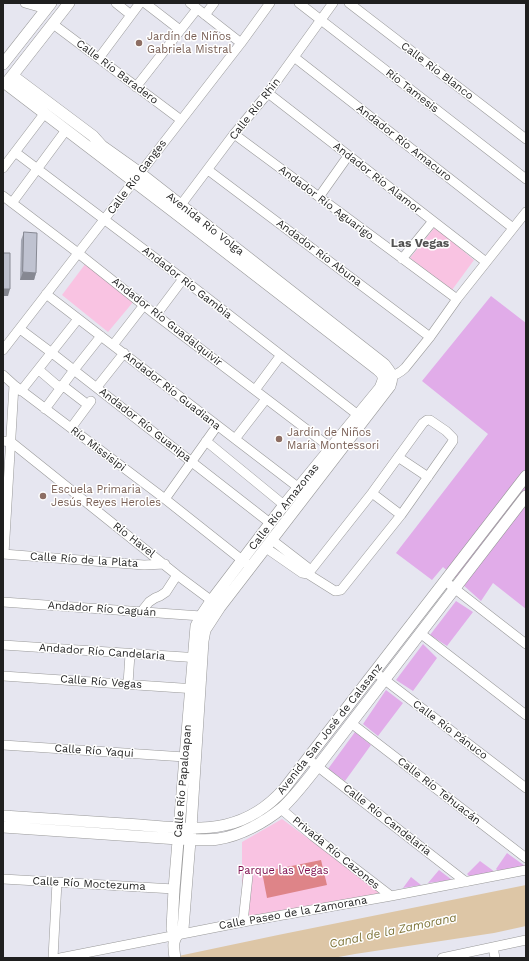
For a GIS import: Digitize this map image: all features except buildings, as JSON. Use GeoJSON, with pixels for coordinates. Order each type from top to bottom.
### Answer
{"type":"FeatureCollection","features":[{"type":"Feature","properties":{"kind":"street"},"geometry":{"type":"LineString","coordinates":[[25,3],[49,6]]}},
{"type":"Feature","properties":{"kind":"street"},"geometry":{"type":"LineString","coordinates":[[7,83],[69,3]]}},
{"type":"Feature","properties":{"kind":"street"},"geometry":{"type":"LineString","coordinates":[[116,3],[131,15]]}},
{"type":"Feature","properties":{"kind":"street"},"geometry":{"type":"LineString","coordinates":[[98,58],[140,3]]}},
{"type":"Feature","properties":{"kind":"street"},"geometry":{"type":"LineString","coordinates":[[145,3],[180,30]]}},
{"type":"Feature","properties":{"kind":"street"},"geometry":{"type":"LineString","coordinates":[[205,15],[214,3]]}},
{"type":"Feature","properties":{"kind":"street","name":"Calle Río Ganges"},"geometry":{"type":"LineString","coordinates":[[3,350],[105,220],[270,3]]}},
{"type":"Feature","properties":{"kind":"street","name":"Río Tamesis"},"geometry":{"type":"LineString","coordinates":[[299,3],[526,179]]}},
{"type":"Feature","properties":{"kind":"street","name":"Calle Río Rhin"},"geometry":{"type":"LineString","coordinates":[[178,209],[234,134],[268,93],[333,3]]}},
{"type":"Feature","properties":{"kind":"street","name":"Calle Río Blanco"},"geometry":{"type":"LineString","coordinates":[[348,3],[526,139]]}},
{"type":"Feature","properties":{"kind":"street"},"geometry":{"type":"LineString","coordinates":[[3,64],[49,6]]}},
{"type":"Feature","properties":{"kind":"street"},"geometry":{"type":"LineString","coordinates":[[136,87],[180,30],[194,6],[241,43]]}},
{"type":"Feature","properties":{"kind":"street","name":"Calle Río Baradero"},"geometry":{"type":"LineString","coordinates":[[53,24],[181,120]]}},
{"type":"Feature","properties":{"kind":"street","name":"Andador Río Amacuro"},"geometry":{"type":"LineString","coordinates":[[294,57],[513,228]]}},
{"type":"Feature","properties":{"kind":"street","name":"Avenida Río Volga"},"geometry":{"type":"LineString","coordinates":[[7,83],[44,114],[133,182],[178,209]]}},
{"type":"Feature","properties":{"kind":"street","name":"Avenida Río Volga"},"geometry":{"type":"LineString","coordinates":[[7,83],[93,136],[102,146],[140,173],[178,209],[382,374],[388,377]]}},
{"type":"Feature","properties":{"kind":"street","name":"Andador Río Alamor"},"geometry":{"type":"LineString","coordinates":[[268,93],[486,262]]}},
{"type":"Feature","properties":{"kind":"street"},"geometry":{"type":"LineString","coordinates":[[3,168],[44,114]]}},
{"type":"Feature","properties":{"kind":"street"},"geometry":{"type":"LineString","coordinates":[[12,202],[66,130]]}},
{"type":"Feature","properties":{"kind":"street","name":"Andador Río Aguarigo"},"geometry":{"type":"LineString","coordinates":[[234,134],[457,300]]}},
{"type":"Feature","properties":{"kind":"street","name":"Andador Río Gambia"},"geometry":{"type":"LineString","coordinates":[[15,152],[183,279],[358,415]]}},
{"type":"Feature","properties":{"kind":"street"},"geometry":{"type":"LineString","coordinates":[[318,196],[348,156]]}},
{"type":"Feature","properties":{"kind":"street","name":"Andador Río Abuna"},"geometry":{"type":"LineString","coordinates":[[208,170],[430,337]]}},
{"type":"Feature","properties":{"kind":"street","name":"Andador Río Guadalquivir"},"geometry":{"type":"LineString","coordinates":[[3,196],[331,448]]}},
{"type":"Feature","properties":{"kind":"street","name":"Calle Río Amazonas"},"geometry":{"type":"LineString","coordinates":[[247,563],[269,544],[331,448],[388,377],[401,372],[405,368],[526,212]]}},
{"type":"Feature","properties":{"kind":"street"},"geometry":{"type":"LineString","coordinates":[[402,259],[433,221]]}},
{"type":"Feature","properties":{"kind":"street"},"geometry":{"type":"LineString","coordinates":[[156,315],[183,279]]}},
{"type":"Feature","properties":{"kind":"street","name":"Andador Río Guadiana"},"geometry":{"type":"LineString","coordinates":[[46,294],[299,488]]}},
{"type":"Feature","properties":{"kind":"street"},"geometry":{"type":"LineString","coordinates":[[113,345],[144,305]]}},
{"type":"Feature","properties":{"kind":"street"},"geometry":{"type":"LineString","coordinates":[[21,391],[78,319]]}},
{"type":"Feature","properties":{"kind":"street","name":"Andador Río Guanipa"},"geometry":{"type":"LineString","coordinates":[[20,328],[270,523]]}},
{"type":"Feature","properties":{"kind":"street"},"geometry":{"type":"LineString","coordinates":[[45,409],[101,336]]}},
{"type":"Feature","properties":{"kind":"street"},"geometry":{"type":"LineString","coordinates":[[97,387],[124,354]]}},
{"type":"Feature","properties":{"kind":"street"},"geometry":{"type":"LineString","coordinates":[[255,390],[281,355]]}},
{"type":"Feature","properties":{"kind":"street"},"geometry":{"type":"LineString","coordinates":[[39,370],[61,387],[89,403],[71,428]]}},
{"type":"Feature","properties":{"kind":"street","name":"Río Missisipi"},"geometry":{"type":"LineString","coordinates":[[3,375],[21,391],[165,499],[247,563]]}},
{"type":"Feature","properties":{"kind":"street","name":"Calle Río Amazonas"},"geometry":{"type":"LineString","coordinates":[[201,624],[247,563],[270,523],[284,505],[299,488],[311,480],[390,386],[392,382],[388,377]]}},
{"type":"Feature","properties":{"kind":"street"},"geometry":{"type":"LineString","coordinates":[[4,554],[7,427],[14,385]]}},
{"type":"Feature","properties":{"kind":"street"},"geometry":{"type":"LineString","coordinates":[[235,439],[266,399]]}},
{"type":"Feature","properties":{"kind":"street"},"geometry":{"type":"LineString","coordinates":[[269,544],[302,573],[308,574],[335,591],[341,590],[401,515],[453,441],[446,431],[430,420],[423,423],[372,493],[308,574]]}},
{"type":"Feature","properties":{"kind":"street"},"geometry":{"type":"LineString","coordinates":[[165,499],[217,426]]}},
{"type":"Feature","properties":{"kind":"street"},"geometry":{"type":"LineString","coordinates":[[206,441],[284,505]]}},
{"type":"Feature","properties":{"kind":"street","name":"Río Havel"},"geometry":{"type":"LineString","coordinates":[[7,442],[216,604]]}},
{"type":"Feature","properties":{"kind":"street"},"geometry":{"type":"LineString","coordinates":[[398,457],[428,477]]}},
{"type":"Feature","properties":{"kind":"street","name":"Avenida San José de Calasanz"},"geometry":{"type":"LineString","coordinates":[[3,816],[190,828],[226,825],[255,813],[277,796],[308,758],[526,476]]}},
{"type":"Feature","properties":{"kind":"street"},"geometry":{"type":"LineString","coordinates":[[514,490],[525,497]]}},
{"type":"Feature","properties":{"kind":"street"},"geometry":{"type":"LineString","coordinates":[[372,493],[401,515]]}},
{"type":"Feature","properties":{"kind":"street","name":"Avenida San José de Calasanz"},"geometry":{"type":"LineString","coordinates":[[3,827],[178,839],[218,839],[236,835],[263,821],[281,809],[289,801],[318,766],[525,497]]}},
{"type":"Feature","properties":{"kind":"street","name":"Calle Río de la Plata"},"geometry":{"type":"LineString","coordinates":[[4,554],[144,565],[165,564]]}},
{"type":"Feature","properties":{"kind":"street"},"geometry":{"type":"LineString","coordinates":[[141,612],[149,602],[166,592],[177,575]]}},
{"type":"Feature","properties":{"kind":"street"},"geometry":{"type":"LineString","coordinates":[[444,581],[526,644]]}},
{"type":"Feature","properties":{"kind":"street","name":"Andador Río Caguán"},"geometry":{"type":"LineString","coordinates":[[3,602],[141,612],[201,624]]}},
{"type":"Feature","properties":{"kind":"street","name":"Calle Río Papaloapan"},"geometry":{"type":"LineString","coordinates":[[176,935],[172,929],[178,839],[185,757],[198,658],[203,641],[201,624]]}},
{"type":"Feature","properties":{"kind":"street"},"geometry":{"type":"LineString","coordinates":[[420,633],[526,715]]}},
{"type":"Feature","properties":{"kind":"street","name":"Andador Río Candelaria"},"geometry":{"type":"LineString","coordinates":[[3,645],[198,658]]}},
{"type":"Feature","properties":{"kind":"street"},"geometry":{"type":"LineString","coordinates":[[128,684],[130,654]]}},
{"type":"Feature","properties":{"kind":"street","name":"Calle Río Pánuco"},"geometry":{"type":"LineString","coordinates":[[375,672],[526,788]]}},
{"type":"Feature","properties":{"kind":"street","name":"Calle Río Vegas"},"geometry":{"type":"LineString","coordinates":[[3,676],[195,689]]}},
{"type":"Feature","properties":{"kind":"street","name":"Calle Río Papaloapan"},"geometry":{"type":"LineString","coordinates":[[175,957],[174,945],[176,935],[183,929],[190,839],[195,689]]}},
{"type":"Feature","properties":{"kind":"street","name":"Calle Río Tehuacán"},"geometry":{"type":"LineString","coordinates":[[351,723],[526,858]]}},
{"type":"Feature","properties":{"kind":"street","name":"Calle Río Yaqui"},"geometry":{"type":"LineString","coordinates":[[3,745],[185,757]]}},
{"type":"Feature","properties":{"kind":"street","name":"Calle Río Candelaria"},"geometry":{"type":"LineString","coordinates":[[308,758],[466,882]]}},
{"type":"Feature","properties":{"kind":"street","name":"Privada Río Cazones"},"geometry":{"type":"LineString","coordinates":[[281,809],[313,836],[391,896]]}},
{"type":"Feature","properties":{"kind":"street","name":"Calle Paseo de la Zamorana"},"geometry":{"type":"LineString","coordinates":[[60,958],[243,922],[526,870]]}},
{"type":"Feature","properties":{"kind":"street"},"geometry":{"type":"LineString","coordinates":[[243,922],[248,876]]}},
{"type":"Feature","properties":{"kind":"street","name":"Calle Río Moctezuma"},"geometry":{"type":"LineString","coordinates":[[3,879],[174,889]]}},
{"type":"Feature","properties":{"kind":"street"},"geometry":{"type":"LineString","coordinates":[[53,958],[57,882]]}},
{"type":"Feature","properties":{"kind":"street"},"geometry":{"type":"LineString","coordinates":[[442,958],[526,940]]}},
{"type":"Feature","properties":{"kind":"street"},"geometry":{"type":"LineString","coordinates":[[493,947],[495,958]]}},
{"type":"Feature","properties":{"kind":"shaded area"},"geometry":{"type":"Polygon","coordinates":[[[491,296],[526,323],[526,609],[493,583],[481,601],[443,567],[432,580],[396,553],[488,434],[422,381],[491,296]]]}},
{"type":"Feature","properties":{"kind":"shaded area"},"geometry":{"type":"Polygon","coordinates":[[[456,601],[473,612],[447,646],[430,635],[456,601]]]}},
{"type":"Feature","properties":{"kind":"shaded area"},"geometry":{"type":"Polygon","coordinates":[[[423,644],[437,658],[413,691],[396,680],[423,644]]]}},
{"type":"Feature","properties":{"kind":"shaded area"},"geometry":{"type":"Polygon","coordinates":[[[386,690],[403,703],[378,736],[363,724],[386,690]]]}},
{"type":"Feature","properties":{"kind":"shaded area"},"geometry":{"type":"Polygon","coordinates":[[[355,732],[371,745],[345,781],[328,769],[355,732]]]}},
{"type":"Feature","properties":{"kind":"shaded area"},"geometry":{"type":"Polygon","coordinates":[[[507,853],[525,866],[498,871],[496,869],[507,853]]]}},
{"type":"Feature","properties":{"kind":"shaded area"},"geometry":{"type":"Polygon","coordinates":[[[480,861],[495,872],[470,877],[467,874],[480,861]]]}},
{"type":"Feature","properties":{"kind":"shaded area"},"geometry":{"type":"Polygon","coordinates":[[[439,870],[452,880],[428,883],[439,870]]]}},
{"type":"Feature","properties":{"kind":"shaded area"},"geometry":{"type":"Polygon","coordinates":[[[411,877],[421,885],[403,888],[411,877]]]}},
{"type":"Feature","properties":{"kind":"green space"},"geometry":{"type":"Polygon","coordinates":[[[435,227],[474,260],[452,290],[410,258],[435,227]]]}},
{"type":"Feature","properties":{"kind":"green space"},"geometry":{"type":"Polygon","coordinates":[[[86,263],[134,301],[108,332],[62,295],[86,263]]]}},
{"type":"Feature","properties":{"kind":"green space","name":"Parque las Vegas"},"geometry":{"type":"Polygon","coordinates":[[[282,819],[381,893],[242,920],[242,842],[282,819]]]}},
{"type":"Feature","properties":{"kind":"green space"},"geometry":{"type":"Polygon","coordinates":[[[321,860],[327,885],[267,898],[262,872],[321,860]]]}},
{"type":"Feature","properties":{"kind":"water","name":"Canal de la Zamorana"},"geometry":{"type":"Polygon","coordinates":[[[526,885],[526,926],[494,933],[333,958],[169,958],[278,935],[526,885]]]}},
{"type":"Feature","properties":{"kind":"place","name":"Jardín de Niños Gabriela Mistral"},"geometry":{"type":"Point","coordinates":[139,43]}},
{"type":"Feature","properties":{"kind":"place","name":"Jardín de Niños María Montessori"},"geometry":{"type":"Point","coordinates":[279,439]}},
{"type":"Feature","properties":{"kind":"place","name":"Escuela Primaria Jesús Reyes Heroles"},"geometry":{"type":"Point","coordinates":[43,496]}},
{"type":"Feature","properties":{"kind":"district","name":"Las Vegas"},"geometry":{"type":"Point","coordinates":[420,243]}}]}
